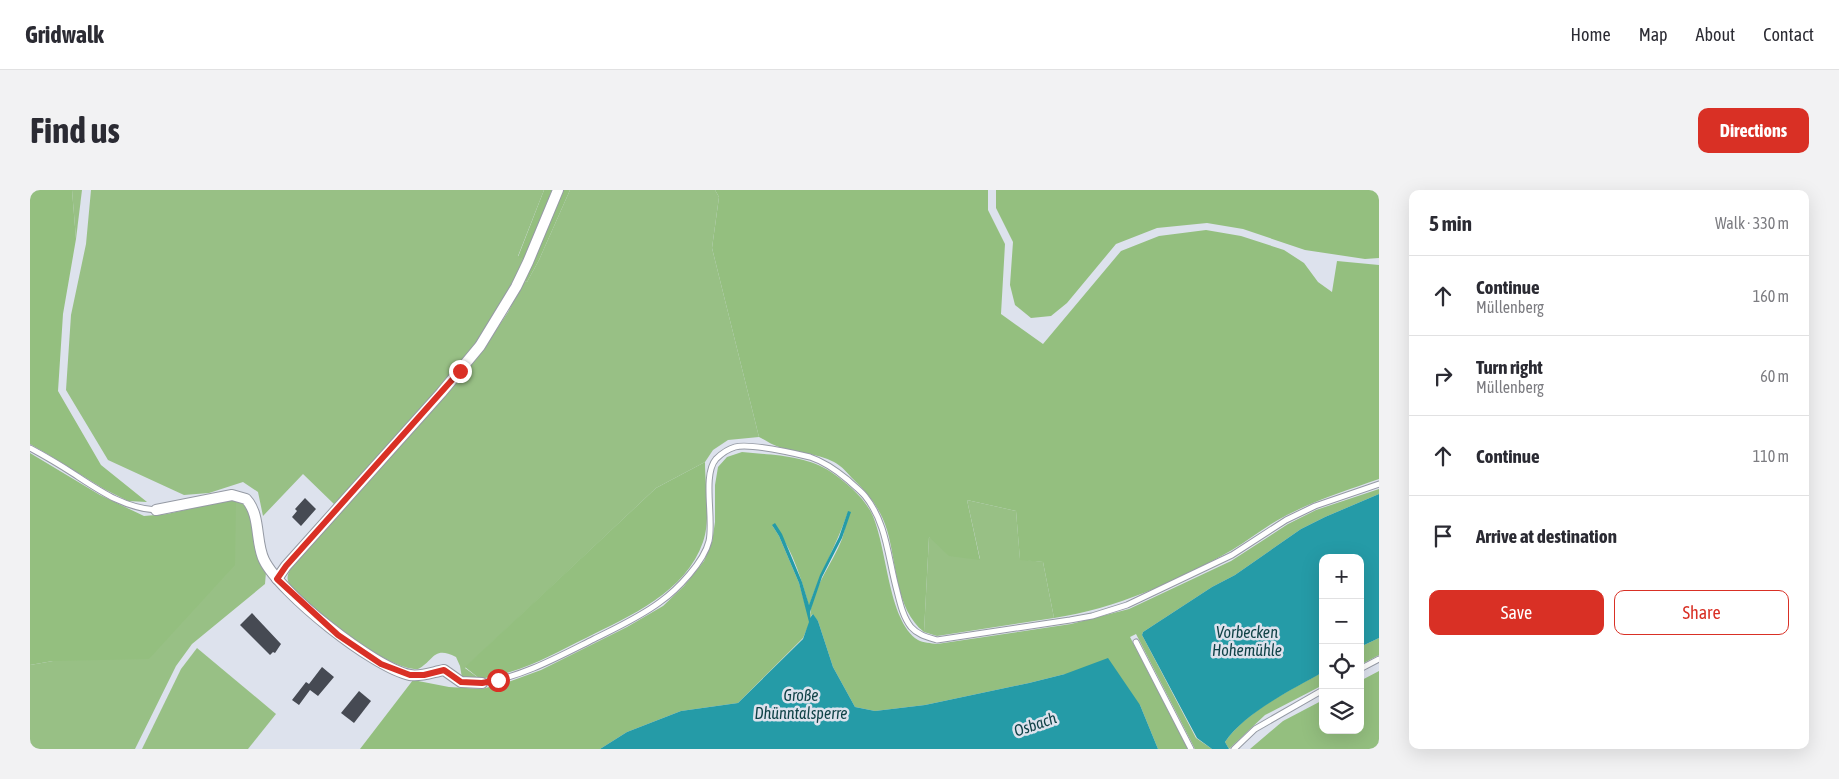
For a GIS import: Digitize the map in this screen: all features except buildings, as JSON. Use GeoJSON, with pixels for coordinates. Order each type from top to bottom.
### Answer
{"type":"FeatureCollection","features":[{"type":"Feature","properties":{"kind":"street"},"geometry":{"type":"LineString","coordinates":[[277,579],[286,566],[441,393],[480,346],[516,287],[558,190]]}},
{"type":"Feature","properties":{"kind":"street"},"geometry":{"type":"LineString","coordinates":[[156,510],[232,495],[246,499],[253,511],[263,559],[277,579],[338,635],[381,664],[410,675],[424,675],[444,670],[461,682],[482,683]]}},
{"type":"Feature","properties":{"kind":"lane"},"geometry":{"type":"LineString","coordinates":[[482,683],[510,677],[539,666],[626,623],[660,602],[681,584],[701,559],[709,542],[711,522],[710,471],[715,460],[725,452],[736,447],[759,447],[809,457],[833,467],[864,495],[874,510],[883,530],[903,613],[910,626],[922,636],[937,640],[1092,616],[1127,605],[1232,555],[1286,520],[1315,506],[1379,484]]}},
{"type":"Feature","properties":{"kind":"lane"},"geometry":{"type":"LineString","coordinates":[[30,448],[127,505],[144,510],[156,510]]}},
{"type":"Feature","properties":{"kind":"lane"},"geometry":{"type":"LineString","coordinates":[[1136,642],[1191,749]]}},
{"type":"Feature","properties":{"kind":"lane"},"geometry":{"type":"LineString","coordinates":[[1364,667],[1379,659]]}},
{"type":"Feature","properties":{"kind":"lane"},"geometry":{"type":"LineString","coordinates":[[1234,749],[1255,729],[1319,692]]}},
{"type":"Feature","properties":{"kind":"green space"},"geometry":{"type":"Polygon","coordinates":[[[30,190],[72,190],[76,239],[63,314],[58,391],[101,465],[147,502],[128,501],[104,489],[30,444],[30,190]]]}},
{"type":"Feature","properties":{"kind":"green space"},"geometry":{"type":"Polygon","coordinates":[[[72,190],[82,190],[76,239],[72,190]]]}},
{"type":"Feature","properties":{"kind":"green space"},"geometry":{"type":"Polygon","coordinates":[[[91,190],[544,190],[518,256],[524,260],[499,307],[477,342],[456,369],[335,505],[303,474],[263,516],[258,492],[243,482],[209,493],[184,495],[108,460],[66,390],[71,315],[86,244],[91,190]]]}},
{"type":"Feature","properties":{"kind":"green space"},"geometry":{"type":"Polygon","coordinates":[[[544,190],[552,190],[524,260],[518,257],[544,190]]]}},
{"type":"Feature","properties":{"kind":"green space"},"geometry":{"type":"Polygon","coordinates":[[[563,190],[570,190],[539,260],[527,282],[524,281],[563,190]]]}},
{"type":"Feature","properties":{"kind":"green space"},"geometry":{"type":"Polygon","coordinates":[[[570,190],[715,190],[719,197],[712,248],[759,437],[728,440],[713,450],[705,462],[656,488],[465,668],[480,679],[462,678],[456,657],[443,653],[438,653],[418,669],[392,662],[362,645],[295,591],[288,581],[288,574],[295,563],[445,396],[480,354],[508,312],[524,281],[527,282],[539,260],[570,190]]]}},
{"type":"Feature","properties":{"kind":"green space"},"geometry":{"type":"Polygon","coordinates":[[[715,190],[988,190],[988,210],[1005,244],[1001,314],[1043,344],[1121,251],[1159,236],[1206,230],[1241,236],[1284,250],[1304,263],[1318,282],[1332,292],[1337,261],[1379,265],[1379,479],[1321,500],[1287,515],[1232,550],[1168,583],[1123,601],[1077,614],[1054,618],[1043,562],[1020,560],[1016,511],[967,500],[980,560],[949,556],[929,537],[924,632],[907,611],[898,585],[887,530],[878,509],[865,491],[834,462],[779,447],[759,437],[712,248],[719,197],[715,190]]]}},
{"type":"Feature","properties":{"kind":"green space"},"geometry":{"type":"Polygon","coordinates":[[[996,190],[1379,190],[1379,258],[1365,259],[1305,250],[1243,229],[1207,223],[1157,228],[1116,244],[1067,303],[1051,316],[1031,318],[1015,305],[1010,285],[1013,242],[996,208],[996,190]]]}},
{"type":"Feature","properties":{"kind":"green space"},"geometry":{"type":"Polygon","coordinates":[[[742,452],[776,455],[811,462],[831,472],[854,490],[868,506],[877,526],[889,581],[900,616],[908,630],[918,640],[937,644],[1071,624],[1129,609],[1231,561],[1288,524],[1316,510],[1379,489],[1379,494],[1301,529],[1235,575],[1212,587],[1143,632],[1142,635],[1196,738],[1212,749],[1195,749],[1136,634],[1130,637],[1188,749],[1158,749],[1140,705],[1065,674],[925,705],[875,711],[855,707],[833,667],[818,621],[812,614],[810,620],[817,588],[838,549],[844,533],[848,512],[809,606],[790,552],[772,525],[779,536],[799,583],[810,622],[803,638],[738,703],[681,711],[627,732],[600,749],[360,749],[413,680],[449,687],[482,689],[511,681],[541,670],[627,627],[663,606],[684,586],[704,561],[712,542],[715,522],[715,485],[718,467],[727,457],[742,452]]]}},
{"type":"Feature","properties":{"kind":"green space"},"geometry":{"type":"Polygon","coordinates":[[[30,453],[100,495],[144,516],[167,514],[233,499],[236,501],[235,565],[149,659],[53,661],[30,665],[30,453]]]}},
{"type":"Feature","properties":{"kind":"green space"},"geometry":{"type":"Polygon","coordinates":[[[705,462],[707,524],[703,542],[695,560],[670,589],[655,601],[620,621],[520,669],[480,679],[465,667],[656,488],[705,462]]]}},
{"type":"Feature","properties":{"kind":"green space"},"geometry":{"type":"Polygon","coordinates":[[[967,500],[1016,511],[1020,559],[1043,562],[1054,618],[937,636],[924,632],[929,537],[980,559],[967,500]]]}},
{"type":"Feature","properties":{"kind":"green space"},"geometry":{"type":"Polygon","coordinates":[[[236,501],[245,505],[251,518],[266,572],[265,584],[192,644],[176,666],[135,749],[30,749],[30,665],[53,661],[236,501]]]}},
{"type":"Feature","properties":{"kind":"green space"},"geometry":{"type":"Polygon","coordinates":[[[1379,638],[1379,655],[1364,663],[1364,645],[1379,638]]]}},
{"type":"Feature","properties":{"kind":"green space"},"geometry":{"type":"Polygon","coordinates":[[[197,648],[276,714],[248,749],[142,749],[181,669],[197,648]]]}},
{"type":"Feature","properties":{"kind":"green space"},"geometry":{"type":"Polygon","coordinates":[[[1379,671],[1379,749],[1250,749],[1283,721],[1319,702],[1319,734],[1364,734],[1364,679],[1379,671]]]}},
{"type":"Feature","properties":{"kind":"green space"},"geometry":{"type":"Polygon","coordinates":[[[1319,674],[1319,687],[1265,715],[1229,749],[1225,742],[1244,721],[1270,702],[1319,674]]]}},
{"type":"Feature","properties":{"kind":"water","name":"Vorbecken Hohemühle"},"geometry":{"type":"Polygon","coordinates":[[[1379,494],[1379,638],[1364,645],[1364,554],[1319,554],[1319,674],[1270,702],[1244,721],[1225,742],[1229,749],[1212,749],[1197,738],[1142,635],[1143,632],[1212,587],[1235,575],[1301,529],[1379,494]]]}},
{"type":"Feature","properties":{"kind":"water","name":"Große Dhünntalsperre"},"geometry":{"type":"Polygon","coordinates":[[[848,511],[851,512],[842,538],[822,577],[810,612],[810,618],[813,614],[818,621],[833,667],[855,707],[875,711],[925,705],[1065,674],[1108,658],[1140,705],[1158,749],[600,749],[627,732],[681,711],[738,703],[803,639],[809,622],[799,583],[779,536],[772,525],[775,523],[782,534],[802,582],[809,605],[820,575],[839,537],[848,511]]]}},
{"type":"Feature","properties":{"kind":"route"},"geometry":{"type":"LineString","coordinates":[[460,371],[286,566],[277,579],[338,635],[381,664],[410,675],[424,675],[444,670],[461,682],[482,683],[498,680]]}},
{"type":"Feature","properties":{"kind":"water label","name":"Osbach"},"geometry":{"type":"Point","coordinates":[1035,724]}}]}
